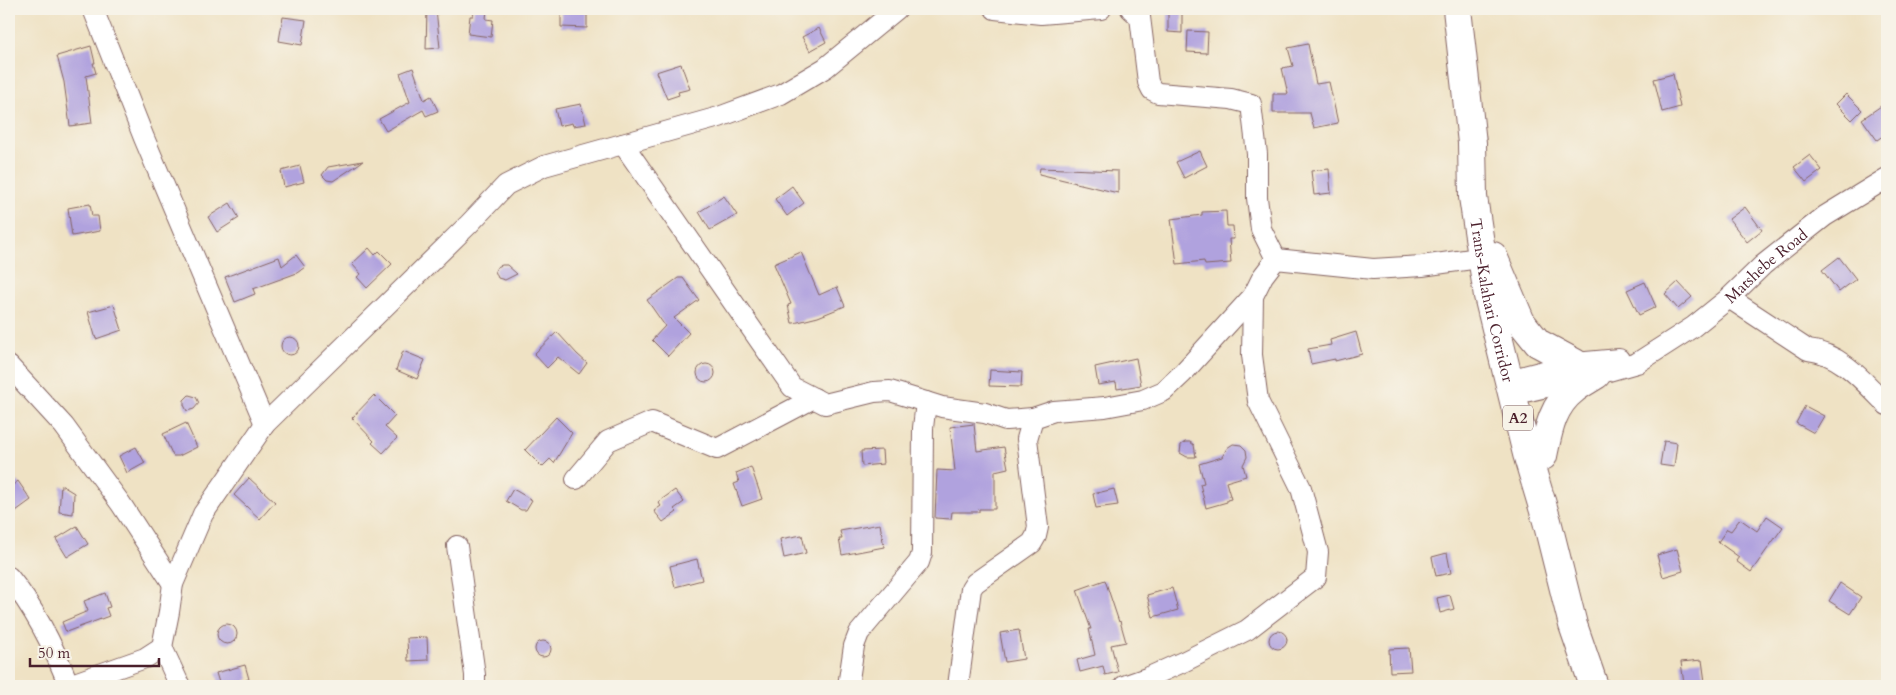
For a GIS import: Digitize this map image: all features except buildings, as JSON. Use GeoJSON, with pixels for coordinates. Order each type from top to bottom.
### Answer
{"type":"FeatureCollection","features":[{"type":"Feature","properties":{"kind":"highway","name":"Trans-Kalahari Corridor"},"geometry":{"type":"LineString","coordinates":[[1457,9],[1472,143],[1483,194],[1487,257],[1517,386],[1527,454],[1547,521],[1573,625],[1596,686]]}},
{"type":"Feature","properties":{"kind":"highway"},"geometry":{"type":"LineString","coordinates":[[1487,257],[1520,322],[1538,343],[1586,369],[1573,390],[1561,401],[1550,423],[1543,456]]}},
{"type":"Feature","properties":{"kind":"highway","name":"Trans-Kalahari Corridor"},"geometry":{"type":"LineString","coordinates":[[1517,386],[1543,456],[1584,619],[1596,686]]}},
{"type":"Feature","properties":{"kind":"street"},"geometry":{"type":"LineString","coordinates":[[93,9],[144,138],[265,424]]}},
{"type":"Feature","properties":{"kind":"street"},"geometry":{"type":"LineString","coordinates":[[180,686],[162,648],[170,612],[173,584],[203,514],[265,424],[470,224],[506,185],[544,166],[719,117],[781,94],[826,68],[897,9]]}},
{"type":"Feature","properties":{"kind":"street"},"geometry":{"type":"LineString","coordinates":[[995,9],[1041,14],[1102,9]]}},
{"type":"Feature","properties":{"kind":"street"},"geometry":{"type":"LineString","coordinates":[[1131,9],[1140,17],[1148,82],[1152,90],[1158,93],[1231,98],[1251,104],[1256,154],[1257,198],[1262,229],[1276,259]]}},
{"type":"Feature","properties":{"kind":"street"},"geometry":{"type":"LineString","coordinates":[[623,144],[792,387],[825,404],[874,392],[890,391],[942,407],[985,413],[1006,420],[1033,418],[1054,411],[1105,407],[1142,400],[1164,391],[1182,374],[1253,296],[1263,276],[1276,259]]}},
{"type":"Feature","properties":{"kind":"street"},"geometry":{"type":"LineString","coordinates":[[1517,386],[1648,356],[1693,327],[1729,298],[1763,265],[1826,216],[1887,179]]}},
{"type":"Feature","properties":{"kind":"street","name":"Matshebe Road"},"geometry":{"type":"LineString","coordinates":[[1648,356],[1826,216]]}},
{"type":"Feature","properties":{"kind":"street"},"geometry":{"type":"LineString","coordinates":[[1276,259],[1373,269],[1422,266],[1487,257]]}},
{"type":"Feature","properties":{"kind":"street"},"geometry":{"type":"LineString","coordinates":[[1124,686],[1162,672],[1247,630],[1316,577],[1318,552],[1301,488],[1258,400],[1252,355],[1253,296]]}},
{"type":"Feature","properties":{"kind":"street"},"geometry":{"type":"LineString","coordinates":[[1729,298],[1808,350],[1820,352],[1833,358],[1854,372],[1887,405]]}},
{"type":"Feature","properties":{"kind":"street"},"geometry":{"type":"LineString","coordinates":[[9,366],[64,426],[121,504],[173,584]]}},
{"type":"Feature","properties":{"kind":"street"},"geometry":{"type":"LineString","coordinates":[[576,479],[608,441],[652,422],[717,449],[814,398]]}},
{"type":"Feature","properties":{"kind":"street"},"geometry":{"type":"LineString","coordinates":[[848,686],[854,646],[859,633],[919,562],[922,553],[923,428],[926,402]]}},
{"type":"Feature","properties":{"kind":"street"},"geometry":{"type":"LineString","coordinates":[[958,686],[971,589],[975,583],[1032,543],[1036,536],[1038,527],[1027,439],[1033,418]]}},
{"type":"Feature","properties":{"kind":"street"},"geometry":{"type":"LineString","coordinates":[[457,546],[475,686]]}},
{"type":"Feature","properties":{"kind":"street"},"geometry":{"type":"LineString","coordinates":[[9,577],[24,596],[49,640],[69,686],[144,658],[162,648]]}}]}
